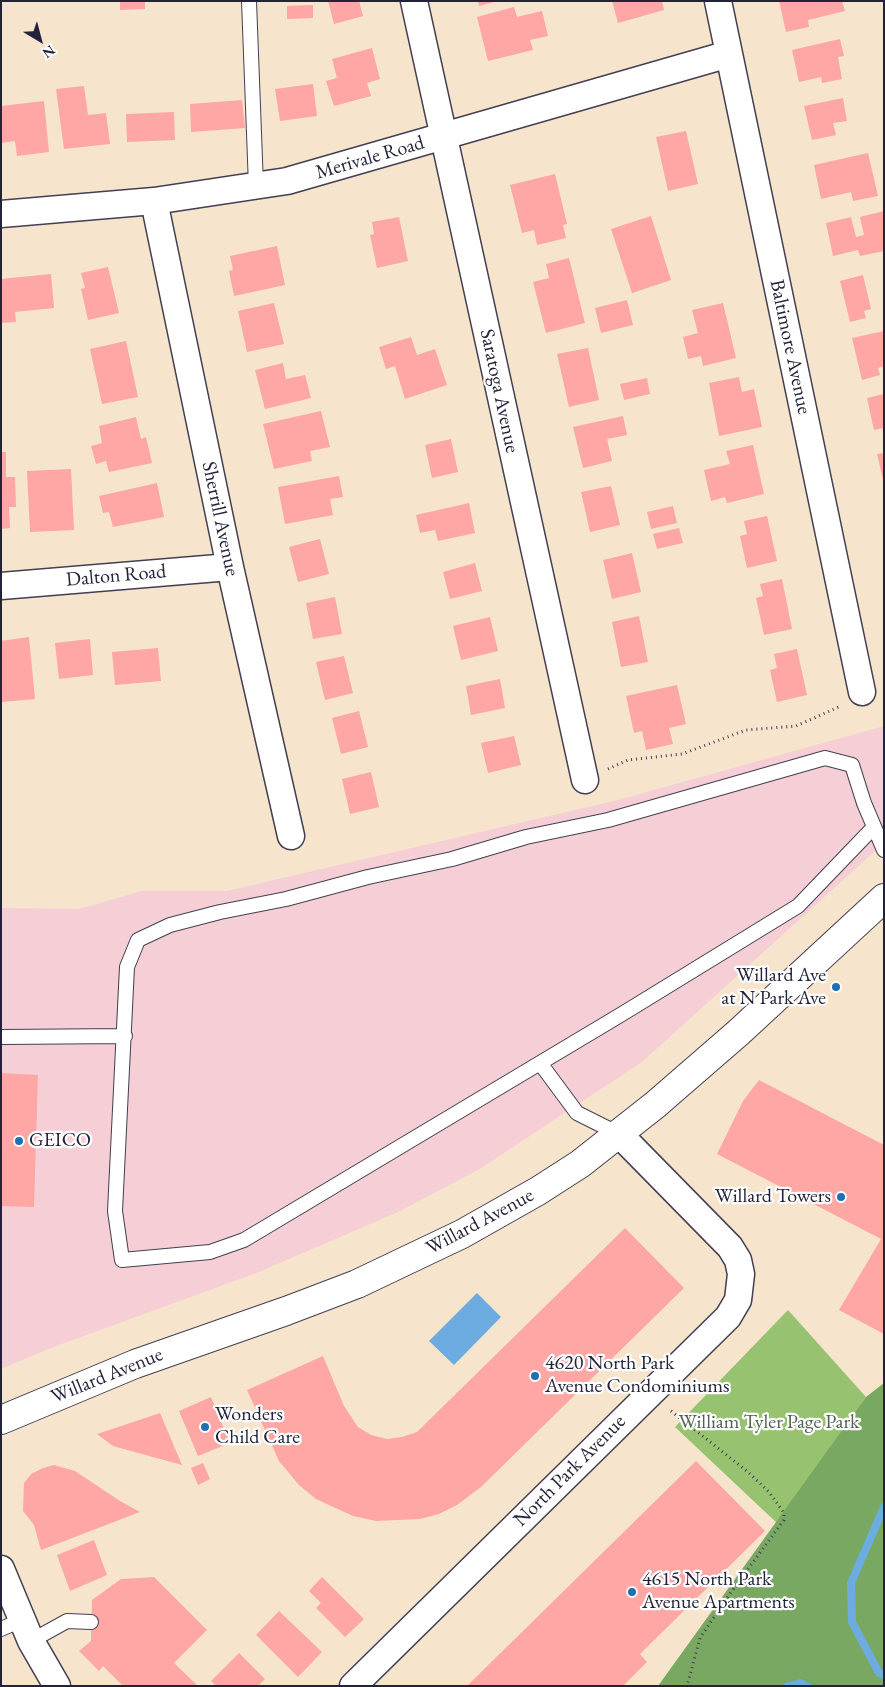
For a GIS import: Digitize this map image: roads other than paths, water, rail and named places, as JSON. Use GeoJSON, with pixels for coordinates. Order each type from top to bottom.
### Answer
{"type":"FeatureCollection","features":[{"type":"Feature","properties":{"kind":"street","name":"Saratoga Avenue"},"geometry":{"type":"LineString","coordinates":[[414,1],[585,780]]}},
{"type":"Feature","properties":{"kind":"street","name":"Baltimore Avenue"},"geometry":{"type":"LineString","coordinates":[[718,1],[862,692]]}},
{"type":"Feature","properties":{"kind":"street","name":"Merivale Road"},"geometry":{"type":"LineString","coordinates":[[1,214],[154,201],[287,181],[729,54]]}},
{"type":"Feature","properties":{"kind":"street","name":"Sherrill Avenue"},"geometry":{"type":"LineString","coordinates":[[154,201],[230,567],[291,836]]}},
{"type":"Feature","properties":{"kind":"street","name":"Dalton Road"},"geometry":{"type":"LineString","coordinates":[[1,586],[230,567]]}},
{"type":"Feature","properties":{"kind":"street","name":"Willard Avenue"},"geometry":{"type":"LineString","coordinates":[[1,1420],[135,1364],[313,1301],[392,1269],[462,1234],[538,1191],[580,1164],[704,1064],[884,898]]}},
{"type":"Feature","properties":{"kind":"street","name":"North Park Avenue"},"geometry":{"type":"LineString","coordinates":[[353,1686],[728,1317],[738,1300],[742,1274],[738,1260],[730,1247],[619,1134]]}},
{"type":"Feature","properties":{"kind":"street"},"geometry":{"type":"LineString","coordinates":[[1,1569],[18,1630],[57,1686]]}},
{"type":"Feature","properties":{"kind":"lane"},"geometry":{"type":"LineString","coordinates":[[249,1],[256,186]]}},
{"type":"Feature","properties":{"kind":"lane"},"geometry":{"type":"LineString","coordinates":[[873,828],[798,906],[244,1240],[210,1252],[122,1260],[115,1211],[127,967],[138,940],[170,925],[286,899],[368,877],[452,859],[526,837],[608,820],[826,758],[852,765],[873,828],[884,850]]}},
{"type":"Feature","properties":{"kind":"lane"},"geometry":{"type":"LineString","coordinates":[[1,1037],[125,1036]]}},
{"type":"Feature","properties":{"kind":"lane"},"geometry":{"type":"LineString","coordinates":[[540,1063],[577,1113],[619,1134]]}},
{"type":"Feature","properties":{"kind":"lane"},"geometry":{"type":"LineString","coordinates":[[18,1630],[67,1622],[91,1622]]}},
{"type":"Feature","properties":{"kind":"water"},"geometry":{"type":"Polygon","coordinates":[[[477,1293],[501,1317],[454,1365],[429,1341],[477,1293]]]}},
{"type":"Feature","properties":{"kind":"water"},"geometry":{"type":"Polygon","coordinates":[[[801,1679],[814,1686],[784,1686],[785,1683],[801,1679]]]}},
{"type":"Feature","properties":{"kind":"waterway"},"geometry":{"type":"LineString","coordinates":[[884,1507],[851,1583],[852,1622],[879,1673],[884,1675]]}},
{"type":"Feature","properties":{"kind":"place","name":"Willard Ave at N Park Ave"},"geometry":{"type":"Point","coordinates":[836,987]}},
{"type":"Feature","properties":{"kind":"place","name":"GEICO"},"geometry":{"type":"Point","coordinates":[19,1141]}},
{"type":"Feature","properties":{"kind":"place","name":"Willard Towers"},"geometry":{"type":"Point","coordinates":[841,1197]}},
{"type":"Feature","properties":{"kind":"place","name":"4620 North Park Avenue Condominiums"},"geometry":{"type":"Point","coordinates":[535,1376]}},
{"type":"Feature","properties":{"kind":"place","name":"Wonders Child Care"},"geometry":{"type":"Point","coordinates":[205,1427]}},
{"type":"Feature","properties":{"kind":"place","name":"4615 North Park Avenue Apartments"},"geometry":{"type":"Point","coordinates":[632,1592]}},
{"type":"Feature","properties":{"kind":"park label","name":"William Tyler Page Park"},"geometry":{"type":"Point","coordinates":[769,1423]}}]}
